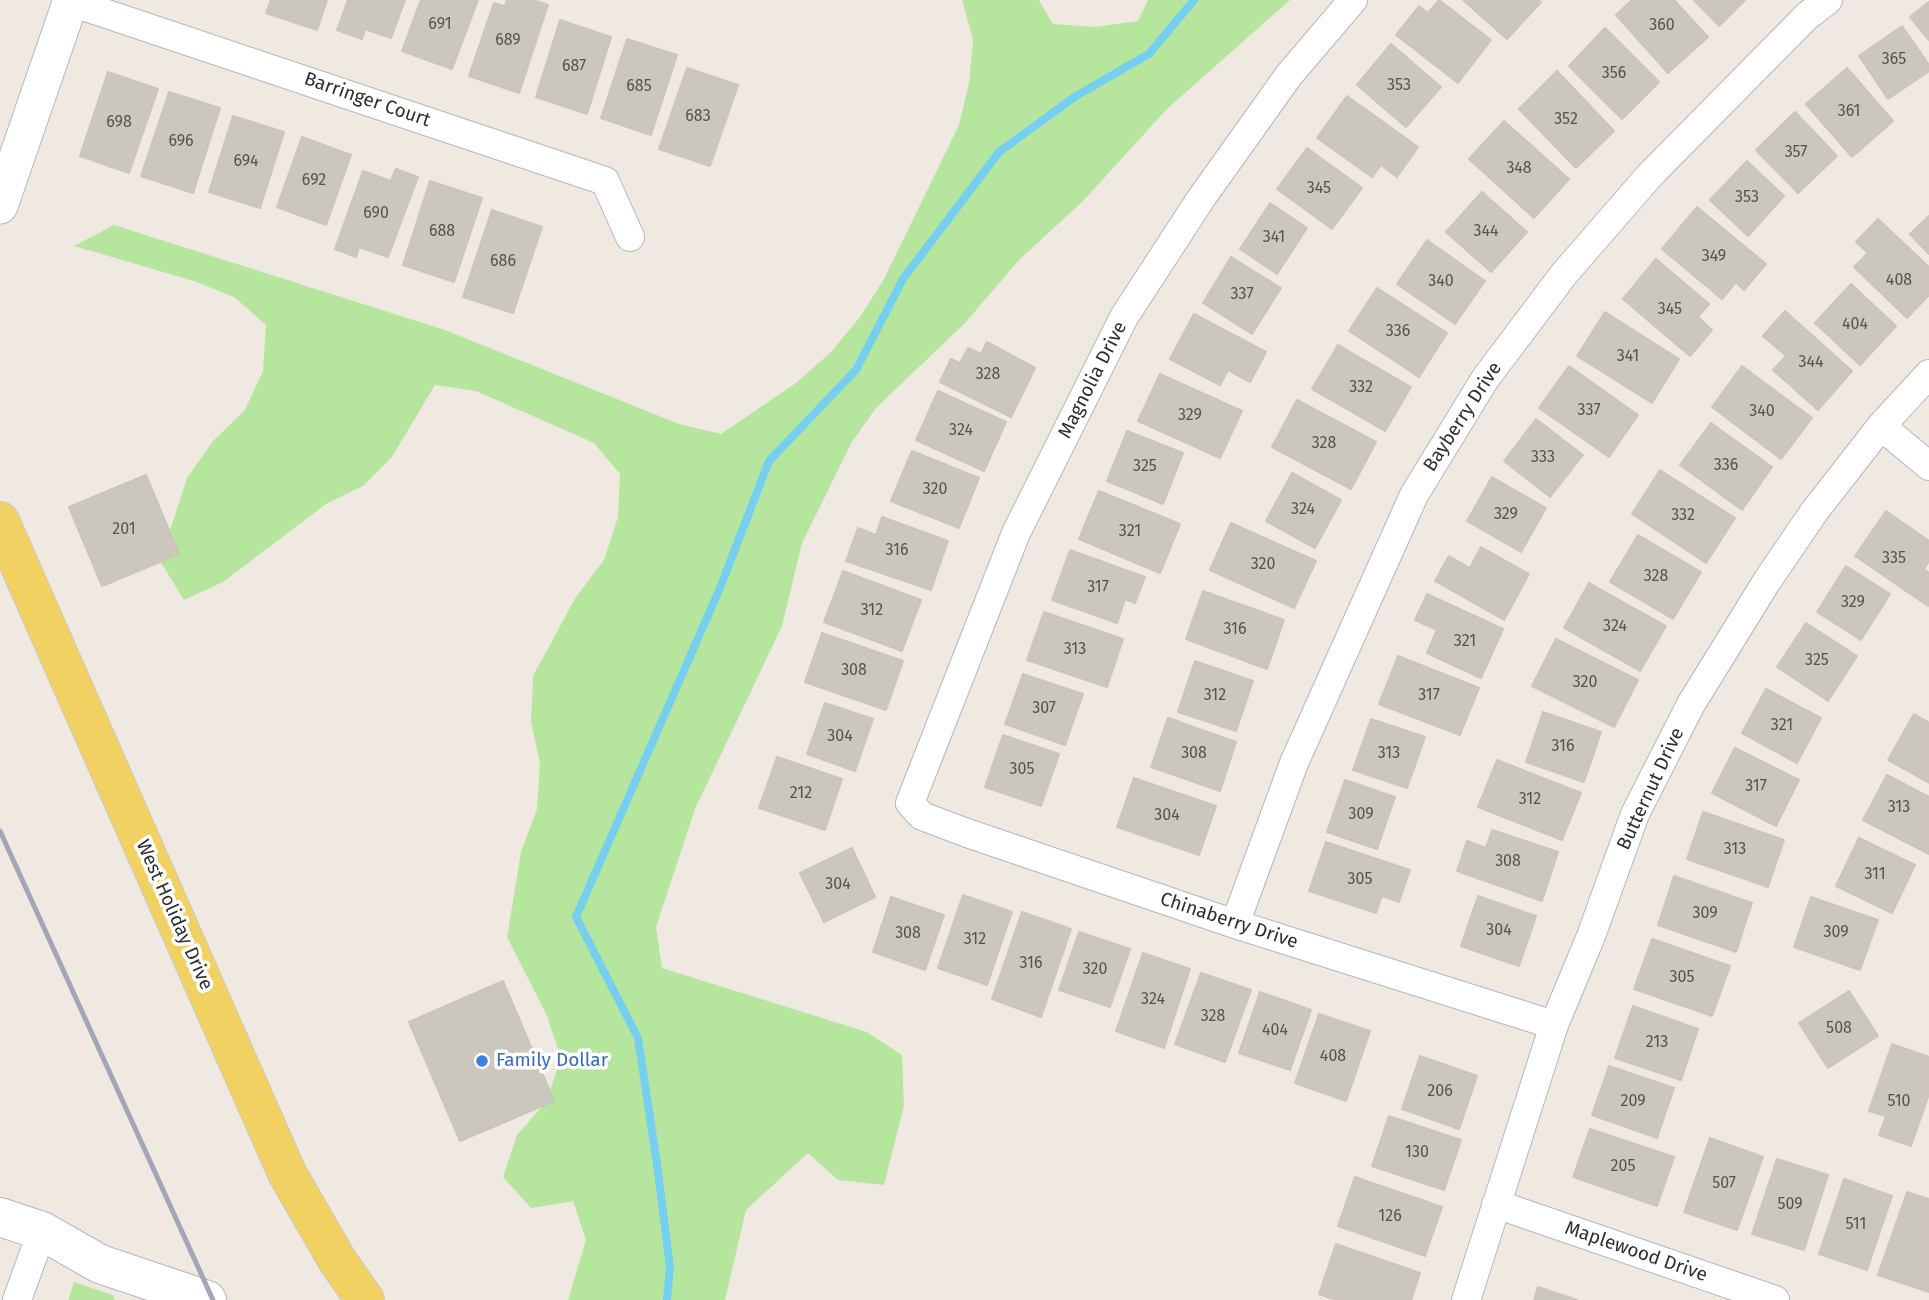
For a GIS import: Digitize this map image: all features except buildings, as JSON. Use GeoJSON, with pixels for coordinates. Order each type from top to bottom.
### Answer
{"type":"FeatureCollection","features":[{"type":"Feature","properties":{"kind":"main road","name":"West Holiday Drive"},"geometry":{"type":"LineString","coordinates":[[0,521],[288,1173],[337,1260],[365,1300]]}},
{"type":"Feature","properties":{"kind":"main road"},"geometry":{"type":"LineString","coordinates":[[0,1217],[42,1231],[100,1264],[207,1300]]}},
{"type":"Feature","properties":{"kind":"street","name":"Magnolia Drive"},"geometry":{"type":"LineString","coordinates":[[910,803],[1016,533],[1124,317],[1200,201],[1289,75],[1353,0]]}},
{"type":"Feature","properties":{"kind":"street","name":"Bayberry Drive"},"geometry":{"type":"LineString","coordinates":[[1235,924],[1294,763],[1397,532],[1414,495],[1485,379],[1564,274],[1650,175],[1807,16],[1828,0]]}},
{"type":"Feature","properties":{"kind":"street"},"geometry":{"type":"LineString","coordinates":[[0,206],[71,1]]}},
{"type":"Feature","properties":{"kind":"street","name":"Barringer Court"},"geometry":{"type":"LineString","coordinates":[[71,1],[605,181],[629,237]]}},
{"type":"Feature","properties":{"kind":"street","name":"Butternut Drive"},"geometry":{"type":"LineString","coordinates":[[1466,1300],[1554,1025],[1591,936],[1635,814],[1691,704],[1767,581],[1814,512],[1881,426],[1929,374]]}},
{"type":"Feature","properties":{"kind":"street"},"geometry":{"type":"LineString","coordinates":[[1881,426],[1929,466]]}},
{"type":"Feature","properties":{"kind":"street","name":"Chinaberry Drive"},"geometry":{"type":"LineString","coordinates":[[910,803],[922,816],[967,833],[1235,924],[1554,1025]]}},
{"type":"Feature","properties":{"kind":"street","name":"Maplewood Drive"},"geometry":{"type":"LineString","coordinates":[[1496,1204],[1775,1300]]}},
{"type":"Feature","properties":{"kind":"street"},"geometry":{"type":"LineString","coordinates":[[17,1300],[42,1231]]}},
{"type":"Feature","properties":{"kind":"green space"},"geometry":{"type":"Polygon","coordinates":[[[962,0],[1039,0],[1053,24],[1095,27],[1138,21],[1148,0],[1290,0],[1167,109],[1083,201],[1019,260],[965,323],[876,408],[852,442],[802,543],[782,626],[695,809],[656,927],[662,968],[867,1032],[902,1055],[904,1106],[884,1185],[838,1180],[808,1153],[746,1210],[725,1300],[568,1300],[586,1240],[573,1201],[531,1208],[503,1177],[517,1135],[546,1102],[561,1058],[547,1016],[507,937],[521,852],[537,809],[540,764],[531,721],[533,676],[576,597],[604,560],[618,517],[620,474],[594,443],[476,391],[435,385],[392,457],[363,486],[326,504],[223,582],[184,600],[160,561],[187,478],[213,441],[245,410],[263,371],[266,325],[234,297],[194,281],[74,246],[114,225],[445,330],[679,424],[721,434],[796,383],[830,353],[860,317],[884,279],[959,125],[969,83],[973,40],[962,0]]]}},
{"type":"Feature","properties":{"kind":"green space"},"geometry":{"type":"Polygon","coordinates":[[[74,1282],[113,1295],[115,1300],[68,1300],[74,1282]]]}},
{"type":"Feature","properties":{"kind":"waterway"},"geometry":{"type":"LineString","coordinates":[[667,1300],[670,1267],[638,1038],[576,917],[720,588],[769,461],[856,370],[903,279],[999,152],[1076,96],[1149,54],[1194,0]]}},
{"type":"Feature","properties":{"kind":"railway"},"geometry":{"type":"LineString","coordinates":[[0,831],[213,1300]]}},
{"type":"Feature","properties":{"kind":"place","name":"Family Dollar"},"geometry":{"type":"Point","coordinates":[482,1061]}}]}
